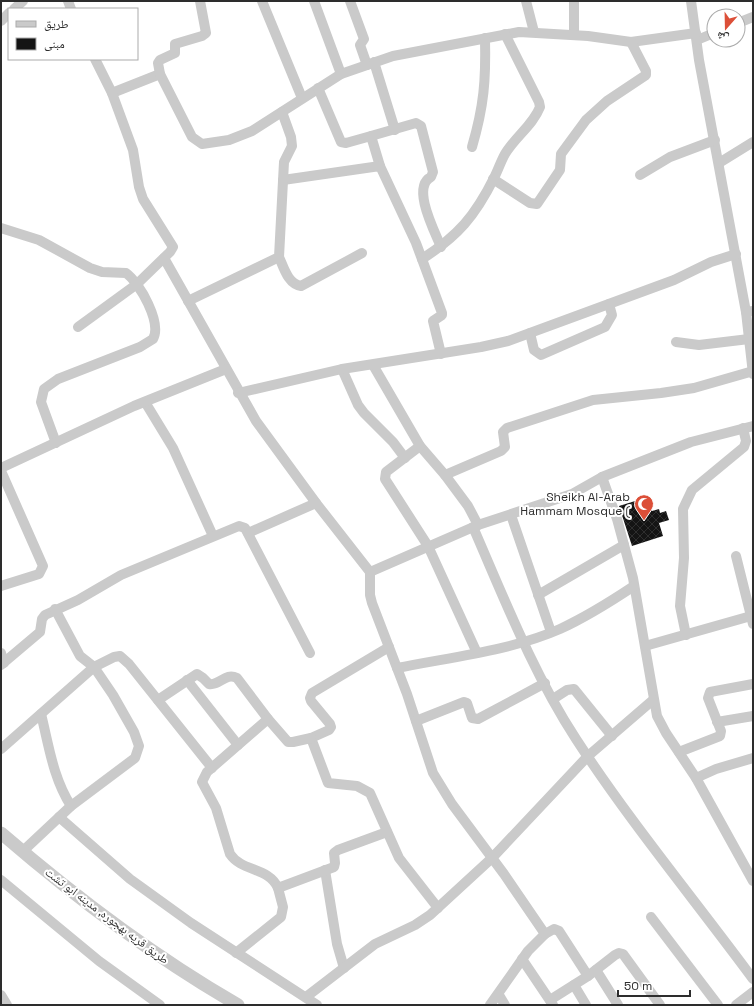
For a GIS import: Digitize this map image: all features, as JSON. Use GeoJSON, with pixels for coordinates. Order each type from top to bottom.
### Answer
{"type":"FeatureCollection","features":[{"type":"Feature","properties":{"kind":"street"},"geometry":{"type":"LineString","coordinates":[[15,8],[23,1]]}},
{"type":"Feature","properties":{"kind":"street"},"geometry":{"type":"LineString","coordinates":[[200,1],[206,33],[202,36],[175,44],[175,54],[160,60],[158,63],[160,74],[192,137],[202,144],[229,140],[252,131],[341,74],[393,56],[505,34],[534,32],[574,34],[631,42],[696,37],[706,35]]}},
{"type":"Feature","properties":{"kind":"street"},"geometry":{"type":"LineString","coordinates":[[262,1],[302,98]]}},
{"type":"Feature","properties":{"kind":"street"},"geometry":{"type":"LineString","coordinates":[[314,1],[341,74]]}},
{"type":"Feature","properties":{"kind":"street"},"geometry":{"type":"LineString","coordinates":[[350,1],[364,39],[360,45],[370,64],[395,130]]}},
{"type":"Feature","properties":{"kind":"street"},"geometry":{"type":"LineString","coordinates":[[526,1],[534,32]]}},
{"type":"Feature","properties":{"kind":"street"},"geometry":{"type":"LineString","coordinates":[[574,1],[574,34]]}},
{"type":"Feature","properties":{"kind":"street"},"geometry":{"type":"LineString","coordinates":[[445,475],[501,451],[505,447],[504,432],[507,428],[555,411],[593,400],[661,394],[694,388],[753,372],[749,339],[750,311],[736,254],[696,37],[691,1]]}},
{"type":"Feature","properties":{"kind":"street"},"geometry":{"type":"LineString","coordinates":[[422,259],[442,247],[457,234],[471,217],[506,153],[540,108],[539,102],[505,34]]}},
{"type":"Feature","properties":{"kind":"street"},"geometry":{"type":"LineString","coordinates":[[472,148],[483,102],[486,78],[485,38]]}},
{"type":"Feature","properties":{"kind":"street"},"geometry":{"type":"LineString","coordinates":[[493,179],[530,203],[537,204],[560,170],[562,165],[560,158],[564,149],[586,120],[607,101],[646,74],[646,71],[631,42]]}},
{"type":"Feature","properties":{"kind":"street"},"geometry":{"type":"LineString","coordinates":[[78,327],[137,284],[172,251],[172,244],[143,199],[133,150],[112,93],[96,60]]}},
{"type":"Feature","properties":{"kind":"street"},"geometry":{"type":"LineString","coordinates":[[112,93],[160,74]]}},
{"type":"Feature","properties":{"kind":"street"},"geometry":{"type":"LineString","coordinates":[[318,88],[342,142],[346,143],[416,123],[421,126],[433,172],[431,177],[423,184],[425,204],[428,216],[442,247]]}},
{"type":"Feature","properties":{"kind":"street"},"geometry":{"type":"LineString","coordinates":[[282,112],[291,138],[292,146],[285,157],[279,257],[290,279],[294,284],[301,286],[362,253]]}},
{"type":"Feature","properties":{"kind":"street"},"geometry":{"type":"LineString","coordinates":[[372,136],[380,166],[422,259],[442,314],[433,321],[441,354]]}},
{"type":"Feature","properties":{"kind":"street"},"geometry":{"type":"LineString","coordinates":[[640,175],[670,157],[715,140]]}},
{"type":"Feature","properties":{"kind":"street"},"geometry":{"type":"LineString","coordinates":[[719,163],[753,142]]}},
{"type":"Feature","properties":{"kind":"street"},"geometry":{"type":"LineString","coordinates":[[283,180],[380,166]]}},
{"type":"Feature","properties":{"kind":"street"},"geometry":{"type":"LineString","coordinates":[[1,228],[39,240],[90,268],[102,272],[126,273],[137,284],[155,319],[157,328],[156,335],[153,339],[140,347],[58,379],[44,389],[40,402],[56,443]]}},
{"type":"Feature","properties":{"kind":"street"},"geometry":{"type":"LineString","coordinates":[[238,393],[342,370],[441,354],[508,341],[674,280],[711,262],[736,254]]}},
{"type":"Feature","properties":{"kind":"street"},"geometry":{"type":"LineString","coordinates":[[188,301],[279,257]]}},
{"type":"Feature","properties":{"kind":"street"},"geometry":{"type":"LineString","coordinates":[[164,258],[238,393],[256,422],[316,503],[370,572],[370,595],[372,603],[397,668],[433,773],[452,804],[545,934]]}},
{"type":"Feature","properties":{"kind":"street"},"geometry":{"type":"LineString","coordinates":[[530,333],[534,350],[542,355],[605,327],[612,315],[610,304]]}},
{"type":"Feature","properties":{"kind":"street"},"geometry":{"type":"LineString","coordinates":[[676,342],[699,345],[749,339]]}},
{"type":"Feature","properties":{"kind":"street"},"geometry":{"type":"LineString","coordinates":[[373,365],[420,446],[445,475],[468,506],[524,642],[553,699],[588,756],[624,808],[753,979]]}},
{"type":"Feature","properties":{"kind":"street"},"geometry":{"type":"LineString","coordinates":[[1,468],[145,402],[226,369]]}},
{"type":"Feature","properties":{"kind":"street"},"geometry":{"type":"LineString","coordinates":[[342,370],[358,405],[393,442],[405,458]]}},
{"type":"Feature","properties":{"kind":"street"},"geometry":{"type":"LineString","coordinates":[[145,402],[173,448],[212,536]]}},
{"type":"Feature","properties":{"kind":"street"},"geometry":{"type":"LineString","coordinates":[[370,572],[475,526],[572,494],[602,477],[691,442],[748,427],[744,447],[692,490],[683,509],[684,558],[680,606],[686,635]]}},
{"type":"Feature","properties":{"kind":"street"},"geometry":{"type":"LineString","coordinates":[[420,446],[386,472],[385,479],[428,546],[477,653]]}},
{"type":"Feature","properties":{"kind":"street"},"geometry":{"type":"LineString","coordinates":[[1,471],[43,566],[39,574],[1,586]]}},
{"type":"Feature","properties":{"kind":"street"},"geometry":{"type":"LineString","coordinates":[[602,477],[624,545],[634,586],[650,670],[656,716],[696,778],[753,881]]}},
{"type":"Feature","properties":{"kind":"street"},"geometry":{"type":"LineString","coordinates":[[248,534],[316,503]]}},
{"type":"Feature","properties":{"kind":"street"},"geometry":{"type":"LineString","coordinates":[[510,515],[551,632]]}},
{"type":"Feature","properties":{"kind":"street"},"geometry":{"type":"LineString","coordinates":[[2,660],[40,632],[42,619],[55,610],[78,600],[121,575],[239,526],[245,528],[310,653]]}},
{"type":"Feature","properties":{"kind":"street"},"geometry":{"type":"LineString","coordinates":[[538,595],[624,545]]}},
{"type":"Feature","properties":{"kind":"street"},"geometry":{"type":"LineString","coordinates":[[645,646],[752,620],[749,591],[736,556]]}},
{"type":"Feature","properties":{"kind":"street"},"geometry":{"type":"LineString","coordinates":[[397,668],[477,653],[524,642],[551,632],[602,608],[634,586]]}},
{"type":"Feature","properties":{"kind":"street"},"geometry":{"type":"LineString","coordinates":[[23,852],[71,806],[135,758],[138,746],[134,732],[113,695],[94,667],[80,656],[55,610]]}},
{"type":"Feature","properties":{"kind":"street"},"geometry":{"type":"LineString","coordinates":[[158,700],[197,674],[212,685],[228,676],[237,678],[268,719],[288,742],[311,738],[329,730],[331,727],[311,701],[310,698],[312,693],[389,647]]}},
{"type":"Feature","properties":{"kind":"street"},"geometry":{"type":"LineString","coordinates":[[1,750],[94,667],[114,657],[120,656],[129,664],[212,768]]}},
{"type":"Feature","properties":{"kind":"street"},"geometry":{"type":"LineString","coordinates":[[187,680],[238,745]]}},
{"type":"Feature","properties":{"kind":"street"},"geometry":{"type":"LineString","coordinates":[[416,721],[464,702],[467,703],[472,718],[478,719],[545,683]]}},
{"type":"Feature","properties":{"kind":"street"},"geometry":{"type":"LineString","coordinates":[[679,752],[720,736],[721,731],[708,698],[710,692],[753,684]]}},
{"type":"Feature","properties":{"kind":"street"},"geometry":{"type":"LineString","coordinates":[[553,699],[567,690],[574,689],[612,736]]}},
{"type":"Feature","properties":{"kind":"street"},"geometry":{"type":"LineString","coordinates":[[306,997],[375,944],[415,925],[438,908],[492,858],[588,756],[653,700]]}},
{"type":"Feature","properties":{"kind":"street"},"geometry":{"type":"LineString","coordinates":[[41,714],[56,777],[62,792],[71,806]]}},
{"type":"Feature","properties":{"kind":"street"},"geometry":{"type":"LineString","coordinates":[[717,722],[753,716]]}},
{"type":"Feature","properties":{"kind":"street"},"geometry":{"type":"LineString","coordinates":[[236,953],[281,917],[283,907],[278,888],[272,878],[240,864],[230,854],[216,808],[202,784],[203,778],[212,768],[268,719]]}},
{"type":"Feature","properties":{"kind":"street"},"geometry":{"type":"LineString","coordinates":[[311,738],[328,783],[357,786],[370,793],[399,858],[438,908]]}},
{"type":"Feature","properties":{"kind":"street"},"geometry":{"type":"LineString","coordinates":[[696,778],[716,769],[753,758]]}},
{"type":"Feature","properties":{"kind":"street"},"geometry":{"type":"LineString","coordinates":[[59,817],[130,879],[236,953],[317,1005]]}},
{"type":"Feature","properties":{"kind":"street"},"geometry":{"type":"LineString","coordinates":[[278,888],[335,865],[334,853],[338,850],[387,832]]}},
{"type":"Feature","properties":{"kind":"street","name":"طريق قريه بهجوره, مدينه ابو تشت"},"geometry":{"type":"LineString","coordinates":[[2,835],[115,925],[164,959],[238,1005]]}},
{"type":"Feature","properties":{"kind":"street"},"geometry":{"type":"LineString","coordinates":[[325,870],[337,944],[344,968]]}},
{"type":"Feature","properties":{"kind":"street"},"geometry":{"type":"LineString","coordinates":[[1,880],[99,961],[156,1004]]}},
{"type":"Feature","properties":{"kind":"street"},"geometry":{"type":"LineString","coordinates":[[651,917],[718,1005]]}},
{"type":"Feature","properties":{"kind":"street"},"geometry":{"type":"LineString","coordinates":[[490,1005],[499,995],[528,951],[545,934],[554,929],[559,931],[618,1005]]}},
{"type":"Feature","properties":{"kind":"street"},"geometry":{"type":"LineString","coordinates":[[522,959],[552,1003],[615,955],[619,953],[623,954],[660,1005]]}},
{"type":"Feature","properties":{"kind":"street"},"geometry":{"type":"LineString","coordinates":[[574,985],[586,1005]]}},
{"type":"Feature","properties":{"kind":"street"},"geometry":{"type":"LineString","coordinates":[[736,1005],[753,992]]}},
{"type":"Feature","properties":{"kind":"street"},"geometry":{"type":"LineString","coordinates":[[1,995],[7,1005]]}},
{"type":"Feature","properties":{"kind":"street"},"geometry":{"type":"LineString","coordinates":[[499,995],[505,1005]]}},
{"type":"Feature","properties":{"kind":"building","name":"Sheikh Al-Arab Hammam Mosque ("},"geometry":{"type":"Polygon","coordinates":[[[648,497],[652,511],[659,509],[660,513],[666,511],[669,520],[659,523],[663,536],[632,546],[619,506],[648,497]]]}},
{"type":"Feature","properties":{"kind":"place","name":"Sheikh Al-Arab Hammam Mosque ("},"geometry":{"type":"Point","coordinates":[644,521]}}]}
